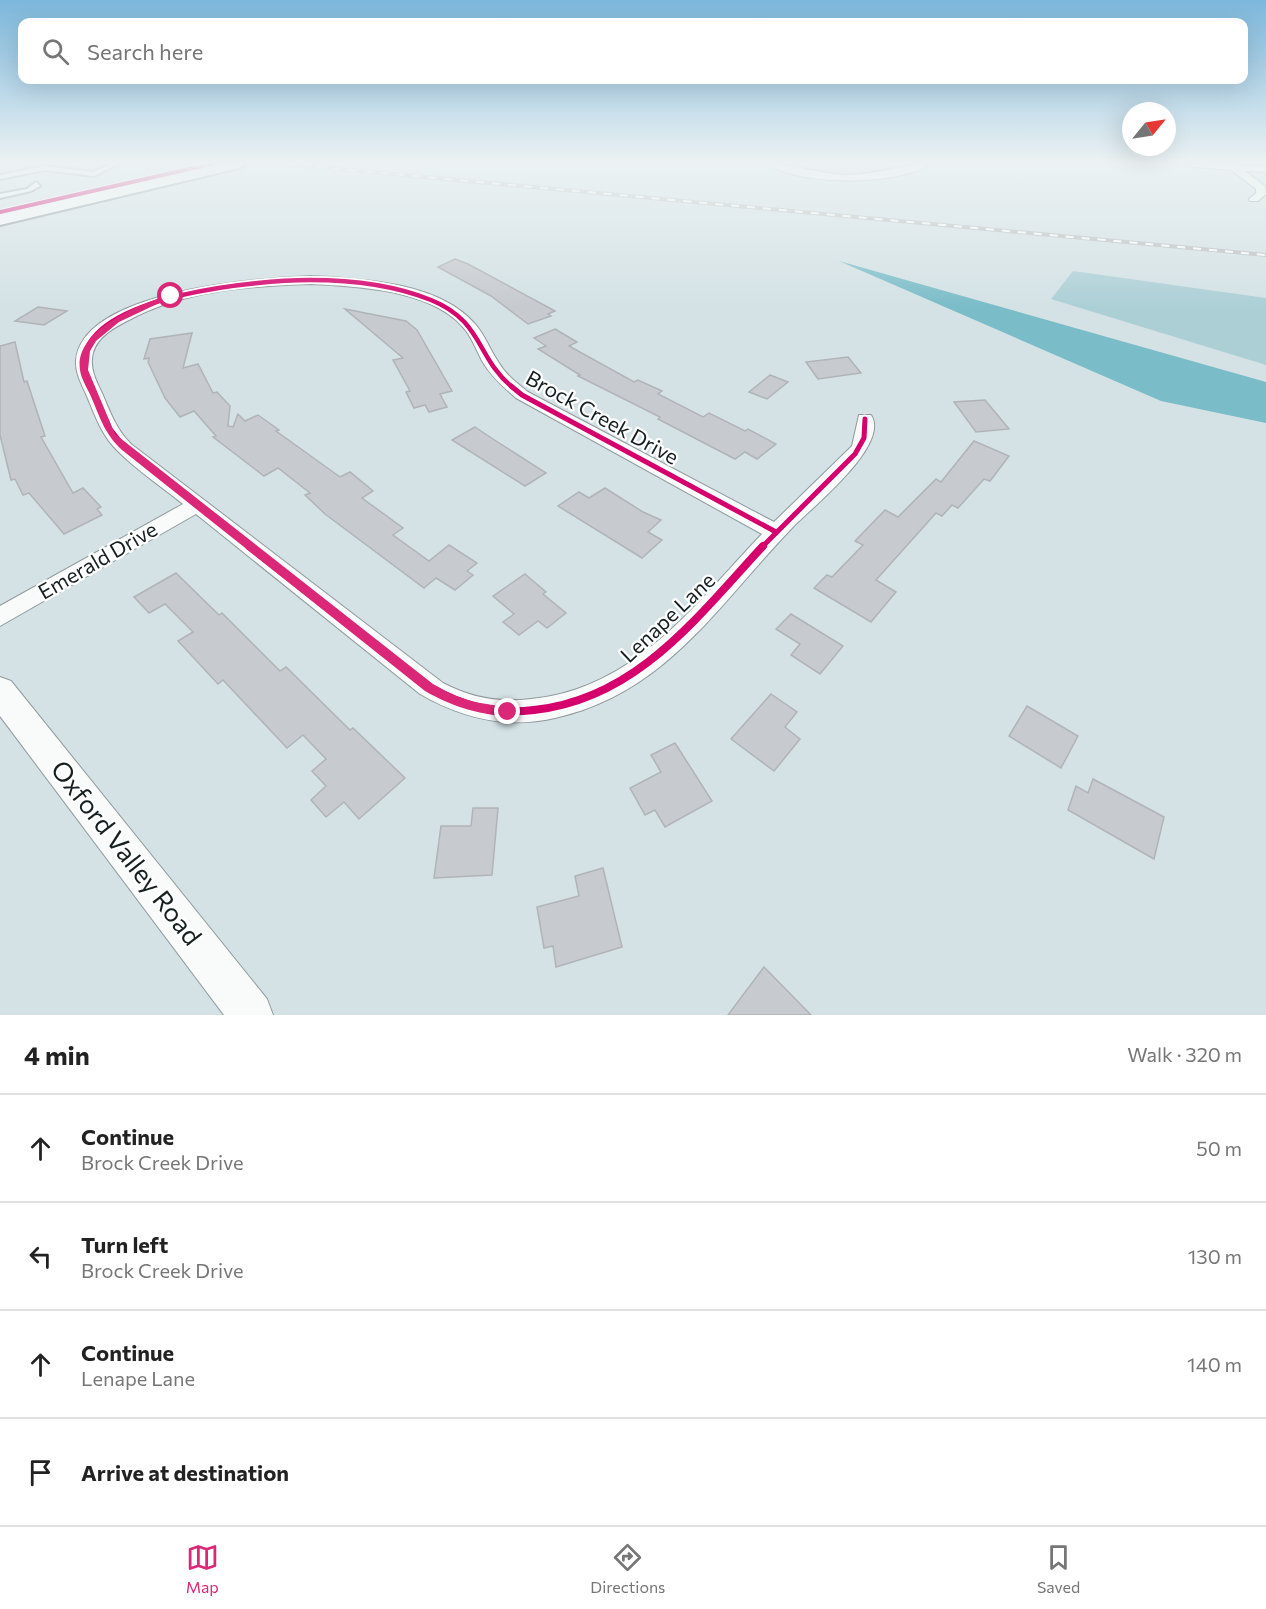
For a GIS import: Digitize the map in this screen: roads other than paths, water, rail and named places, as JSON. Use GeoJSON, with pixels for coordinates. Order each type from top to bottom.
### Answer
{"type":"FeatureCollection","features":[{"type":"Feature","properties":{"kind":"main road"},"geometry":{"type":"LineString","coordinates":[[0,220],[37,211]]}},
{"type":"Feature","properties":{"kind":"street","name":"Brock Creek Drive"},"geometry":{"type":"LineString","coordinates":[[197,505],[112,435],[84,370],[86,351],[93,340],[116,320],[171,296],[229,285],[332,281],[394,289],[418,295],[445,307],[469,325],[478,336],[492,366],[522,395],[776,532]]}},
{"type":"Feature","properties":{"kind":"street","name":"Lenape Lane"},"geometry":{"type":"LineString","coordinates":[[197,505],[429,687],[474,708],[508,712],[538,710],[570,704],[602,692],[654,659],[864,443],[867,433],[865,419]]}},
{"type":"Feature","properties":{"kind":"street","name":"Emerald Drive"},"geometry":{"type":"LineString","coordinates":[[0,617],[197,505]]}},
{"type":"Feature","properties":{"kind":"street","name":"Oxford Valley Road"},"geometry":{"type":"LineString","coordinates":[[0,691],[251,1015]]}},
{"type":"Feature","properties":{"kind":"water"},"geometry":{"type":"Polygon","coordinates":[[[839,261],[1266,382],[1266,423],[1161,401],[839,261]]]}},
{"type":"Feature","properties":{"kind":"railway"},"geometry":{"type":"LineString","coordinates":[[796,211],[1266,255]]}}]}
